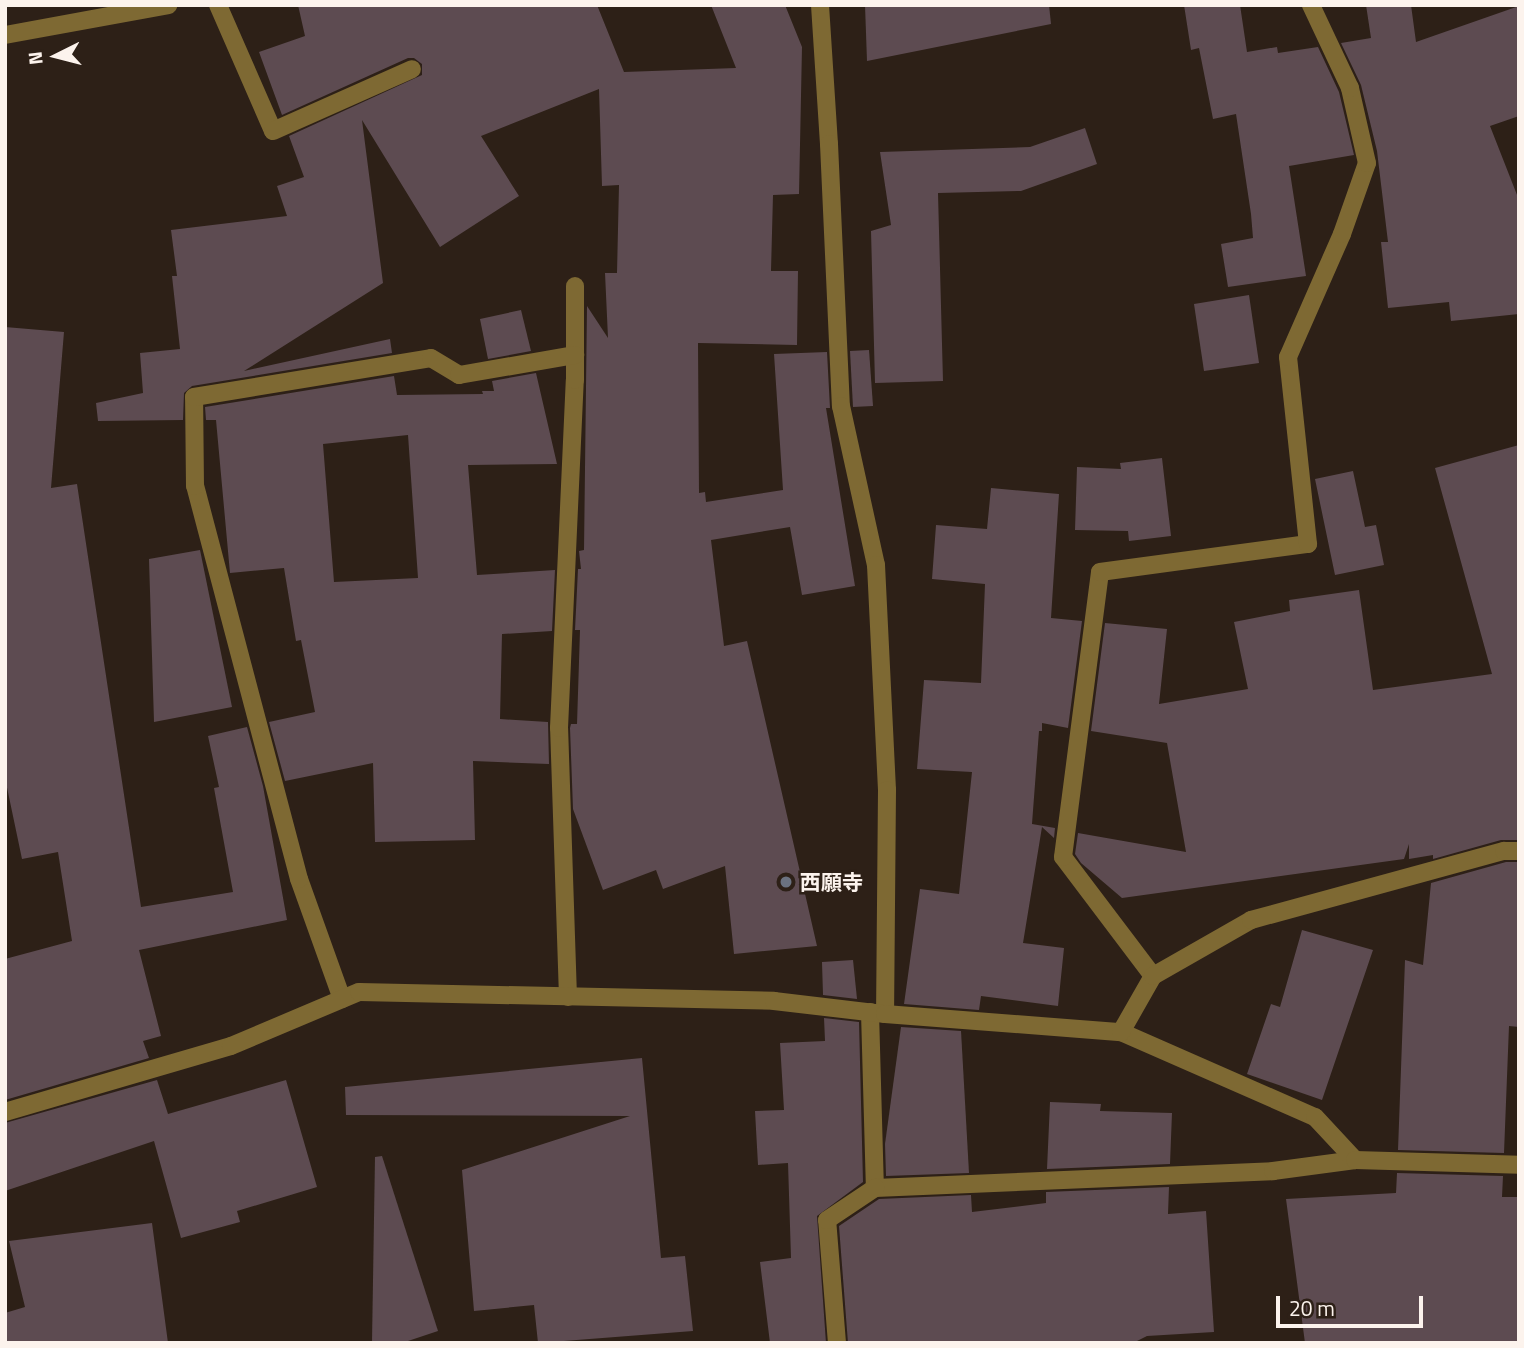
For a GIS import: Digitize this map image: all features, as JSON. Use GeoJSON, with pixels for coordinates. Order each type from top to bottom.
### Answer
{"type":"FeatureCollection","features":[{"type":"Feature","properties":{"kind":"street"},"geometry":{"type":"LineString","coordinates":[[5,35],[168,5]]}},
{"type":"Feature","properties":{"kind":"street"},"geometry":{"type":"LineString","coordinates":[[218,5],[272,131],[412,69]]}},
{"type":"Feature","properties":{"kind":"street"},"geometry":{"type":"LineString","coordinates":[[820,5],[830,144],[841,406],[876,565],[887,790],[877,1013],[874,1188]]}},
{"type":"Feature","properties":{"kind":"street"},"geometry":{"type":"LineString","coordinates":[[1153,976],[1063,857],[1100,572],[1308,544],[1288,357],[1342,233],[1367,163],[1350,88],[1311,5]]}},
{"type":"Feature","properties":{"kind":"street"},"geometry":{"type":"LineString","coordinates":[[568,997],[559,728],[575,355],[575,286]]}},
{"type":"Feature","properties":{"kind":"street"},"geometry":{"type":"LineString","coordinates":[[342,999],[299,878],[195,486],[194,397],[431,358],[458,375],[575,355]]}},
{"type":"Feature","properties":{"kind":"street"},"geometry":{"type":"LineString","coordinates":[[1121,1032],[1153,976],[1251,920],[1504,851],[1519,851]]}},
{"type":"Feature","properties":{"kind":"street"},"geometry":{"type":"LineString","coordinates":[[5,1112],[231,1046],[359,992],[774,1001],[877,1013],[1121,1032],[1315,1117],[1355,1160]]}},
{"type":"Feature","properties":{"kind":"street"},"geometry":{"type":"LineString","coordinates":[[837,1343],[827,1220],[874,1188],[1273,1171],[1355,1160],[1519,1165]]}},
{"type":"Feature","properties":{"kind":"building"},"geometry":{"type":"Polygon","coordinates":[[[298,5],[597,5],[624,72],[736,68],[711,5],[785,5],[802,47],[799,194],[773,195],[771,271],[798,271],[797,345],[698,343],[699,493],[705,492],[706,502],[783,490],[774,354],[827,352],[830,408],[826,408],[855,586],[802,595],[790,527],[711,540],[724,646],[747,641],[817,946],[734,954],[725,866],[663,889],[656,870],[603,890],[573,809],[570,728],[571,724],[577,724],[580,630],[575,630],[578,569],[581,569],[579,551],[584,550],[587,306],[608,338],[605,273],[617,273],[619,185],[602,186],[599,89],[481,136],[519,196],[440,247],[362,120],[383,283],[244,371],[390,339],[392,353],[192,386],[184,393],[183,420],[98,421],[96,403],[143,393],[140,353],[180,349],[172,276],[177,276],[171,230],[287,216],[277,186],[304,177],[289,136],[422,75],[422,64],[414,58],[408,58],[282,115],[259,52],[305,36],[298,5]]]}},
{"type":"Feature","properties":{"kind":"building"},"geometry":{"type":"Polygon","coordinates":[[[865,5],[1049,5],[1051,24],[867,61],[865,5]]]}},
{"type":"Feature","properties":{"kind":"building"},"geometry":{"type":"Polygon","coordinates":[[[1184,5],[1240,5],[1247,52],[1277,47],[1278,53],[1318,47],[1339,92],[1354,155],[1289,166],[1306,276],[1228,287],[1221,244],[1253,238],[1236,114],[1213,119],[1199,48],[1191,50],[1184,5]]]}},
{"type":"Feature","properties":{"kind":"building"},"geometry":{"type":"Polygon","coordinates":[[[1366,5],[1411,5],[1416,42],[1519,6],[1519,116],[1490,126],[1519,200],[1519,314],[1451,321],[1449,302],[1388,308],[1381,242],[1388,242],[1377,151],[1361,85],[1341,43],[1371,38],[1366,5]]]}},
{"type":"Feature","properties":{"kind":"building"},"geometry":{"type":"Polygon","coordinates":[[[1085,128],[1097,164],[1021,191],[938,193],[943,381],[875,383],[871,231],[891,225],[880,152],[1030,147],[1085,128]]]}},
{"type":"Feature","properties":{"kind":"building"},"geometry":{"type":"Polygon","coordinates":[[[1249,295],[1259,363],[1204,371],[1194,304],[1249,295]]]}},
{"type":"Feature","properties":{"kind":"building"},"geometry":{"type":"Polygon","coordinates":[[[521,310],[531,351],[488,359],[480,319],[521,310]]]}},
{"type":"Feature","properties":{"kind":"building"},"geometry":{"type":"Polygon","coordinates":[[[5,327],[64,332],[51,488],[77,484],[141,907],[233,892],[214,788],[219,787],[208,736],[247,727],[263,786],[287,920],[139,950],[161,1036],[143,1041],[149,1058],[5,1100],[5,959],[72,941],[58,852],[22,859],[5,778],[5,327]]]}},
{"type":"Feature","properties":{"kind":"building"},"geometry":{"type":"Polygon","coordinates":[[[869,350],[873,406],[853,407],[850,351],[869,350]]]}},
{"type":"Feature","properties":{"kind":"building"},"geometry":{"type":"Polygon","coordinates":[[[536,373],[557,464],[468,465],[477,575],[555,570],[552,631],[502,634],[500,719],[548,722],[549,764],[473,761],[475,840],[375,842],[373,763],[285,781],[269,722],[315,712],[301,640],[296,641],[284,568],[230,573],[216,420],[206,420],[205,407],[394,376],[397,395],[483,394],[482,391],[494,391],[492,381],[536,373]],[[408,435],[323,444],[334,582],[418,578],[408,435]]]}},
{"type":"Feature","properties":{"kind":"building"},"geometry":{"type":"Polygon","coordinates":[[[1519,445],[1519,840],[1501,840],[1433,859],[1433,855],[1409,859],[1409,844],[1404,859],[1122,898],[1081,863],[1075,854],[1078,833],[1186,852],[1167,743],[1091,731],[1105,623],[1167,629],[1159,704],[1248,689],[1234,622],[1290,611],[1289,600],[1359,590],[1373,690],[1492,674],[1435,468],[1519,445]]]}},
{"type":"Feature","properties":{"kind":"building"},"geometry":{"type":"Polygon","coordinates":[[[1162,458],[1171,536],[1129,541],[1128,531],[1075,530],[1077,467],[1121,469],[1120,463],[1162,458]]]}},
{"type":"Feature","properties":{"kind":"building"},"geometry":{"type":"Polygon","coordinates":[[[1353,471],[1365,527],[1376,525],[1384,565],[1335,575],[1315,479],[1353,471]]]}},
{"type":"Feature","properties":{"kind":"building"},"geometry":{"type":"Polygon","coordinates":[[[991,488],[1059,494],[1051,618],[1082,621],[1068,728],[1042,723],[1042,731],[1039,731],[1032,824],[1055,828],[1054,838],[1042,827],[1023,943],[1064,948],[1058,1006],[981,996],[979,1010],[904,1004],[920,889],[959,894],[972,772],[917,769],[924,680],[981,683],[985,584],[932,579],[936,525],[987,529],[991,488]]]}},
{"type":"Feature","properties":{"kind":"building"},"geometry":{"type":"Polygon","coordinates":[[[200,550],[232,707],[154,722],[149,559],[200,550]]]}},
{"type":"Feature","properties":{"kind":"building"},"geometry":{"type":"Polygon","coordinates":[[[1506,862],[1519,862],[1519,1027],[1509,1026],[1504,1153],[1398,1150],[1405,960],[1423,965],[1431,883],[1506,862]]]}},
{"type":"Feature","properties":{"kind":"building"},"geometry":{"type":"Polygon","coordinates":[[[1302,930],[1373,950],[1322,1100],[1247,1074],[1271,1004],[1280,1007],[1302,930]]]}},
{"type":"Feature","properties":{"kind":"building"},"geometry":{"type":"Polygon","coordinates":[[[853,960],[857,999],[823,995],[822,962],[853,960]]]}},
{"type":"Feature","properties":{"kind":"building"},"geometry":{"type":"Polygon","coordinates":[[[824,1018],[859,1022],[863,1182],[817,1216],[826,1343],[770,1343],[760,1262],[791,1258],[788,1163],[758,1165],[755,1111],[784,1110],[780,1043],[825,1041],[824,1018]]]}},
{"type":"Feature","properties":{"kind":"building"},"geometry":{"type":"Polygon","coordinates":[[[901,1027],[961,1031],[969,1173],[886,1176],[885,1144],[901,1027]]]}},
{"type":"Feature","properties":{"kind":"building"},"geometry":{"type":"Polygon","coordinates":[[[642,1058],[661,1258],[685,1256],[693,1331],[538,1343],[534,1305],[474,1311],[462,1170],[630,1116],[346,1115],[345,1087],[642,1058]]]}},
{"type":"Feature","properties":{"kind":"building"},"geometry":{"type":"Polygon","coordinates":[[[157,1080],[168,1114],[286,1080],[317,1187],[237,1211],[240,1222],[181,1238],[154,1141],[5,1191],[5,1123],[157,1080]]]}},
{"type":"Feature","properties":{"kind":"building"},"geometry":{"type":"Polygon","coordinates":[[[1050,1102],[1101,1104],[1100,1111],[1172,1113],[1170,1164],[1047,1169],[1050,1102]]]}},
{"type":"Feature","properties":{"kind":"building"},"geometry":{"type":"Polygon","coordinates":[[[382,1156],[438,1331],[402,1343],[372,1343],[375,1157],[382,1156]]]}},
{"type":"Feature","properties":{"kind":"building"},"geometry":{"type":"Polygon","coordinates":[[[1397,1173],[1503,1176],[1502,1197],[1519,1197],[1519,1343],[1305,1343],[1286,1199],[1396,1193],[1397,1173]]]}},
{"type":"Feature","properties":{"kind":"building"},"geometry":{"type":"Polygon","coordinates":[[[1169,1187],[1168,1214],[1206,1211],[1214,1332],[1147,1336],[1133,1343],[848,1343],[839,1226],[879,1199],[971,1195],[972,1212],[1046,1203],[1046,1192],[1169,1187]]]}},
{"type":"Feature","properties":{"kind":"building"},"geometry":{"type":"Polygon","coordinates":[[[152,1223],[168,1343],[5,1343],[5,1313],[25,1307],[9,1241],[152,1223]]]}},
{"type":"Feature","properties":{"kind":"place","name":"西願寺"},"geometry":{"type":"Point","coordinates":[786,882]}}]}
